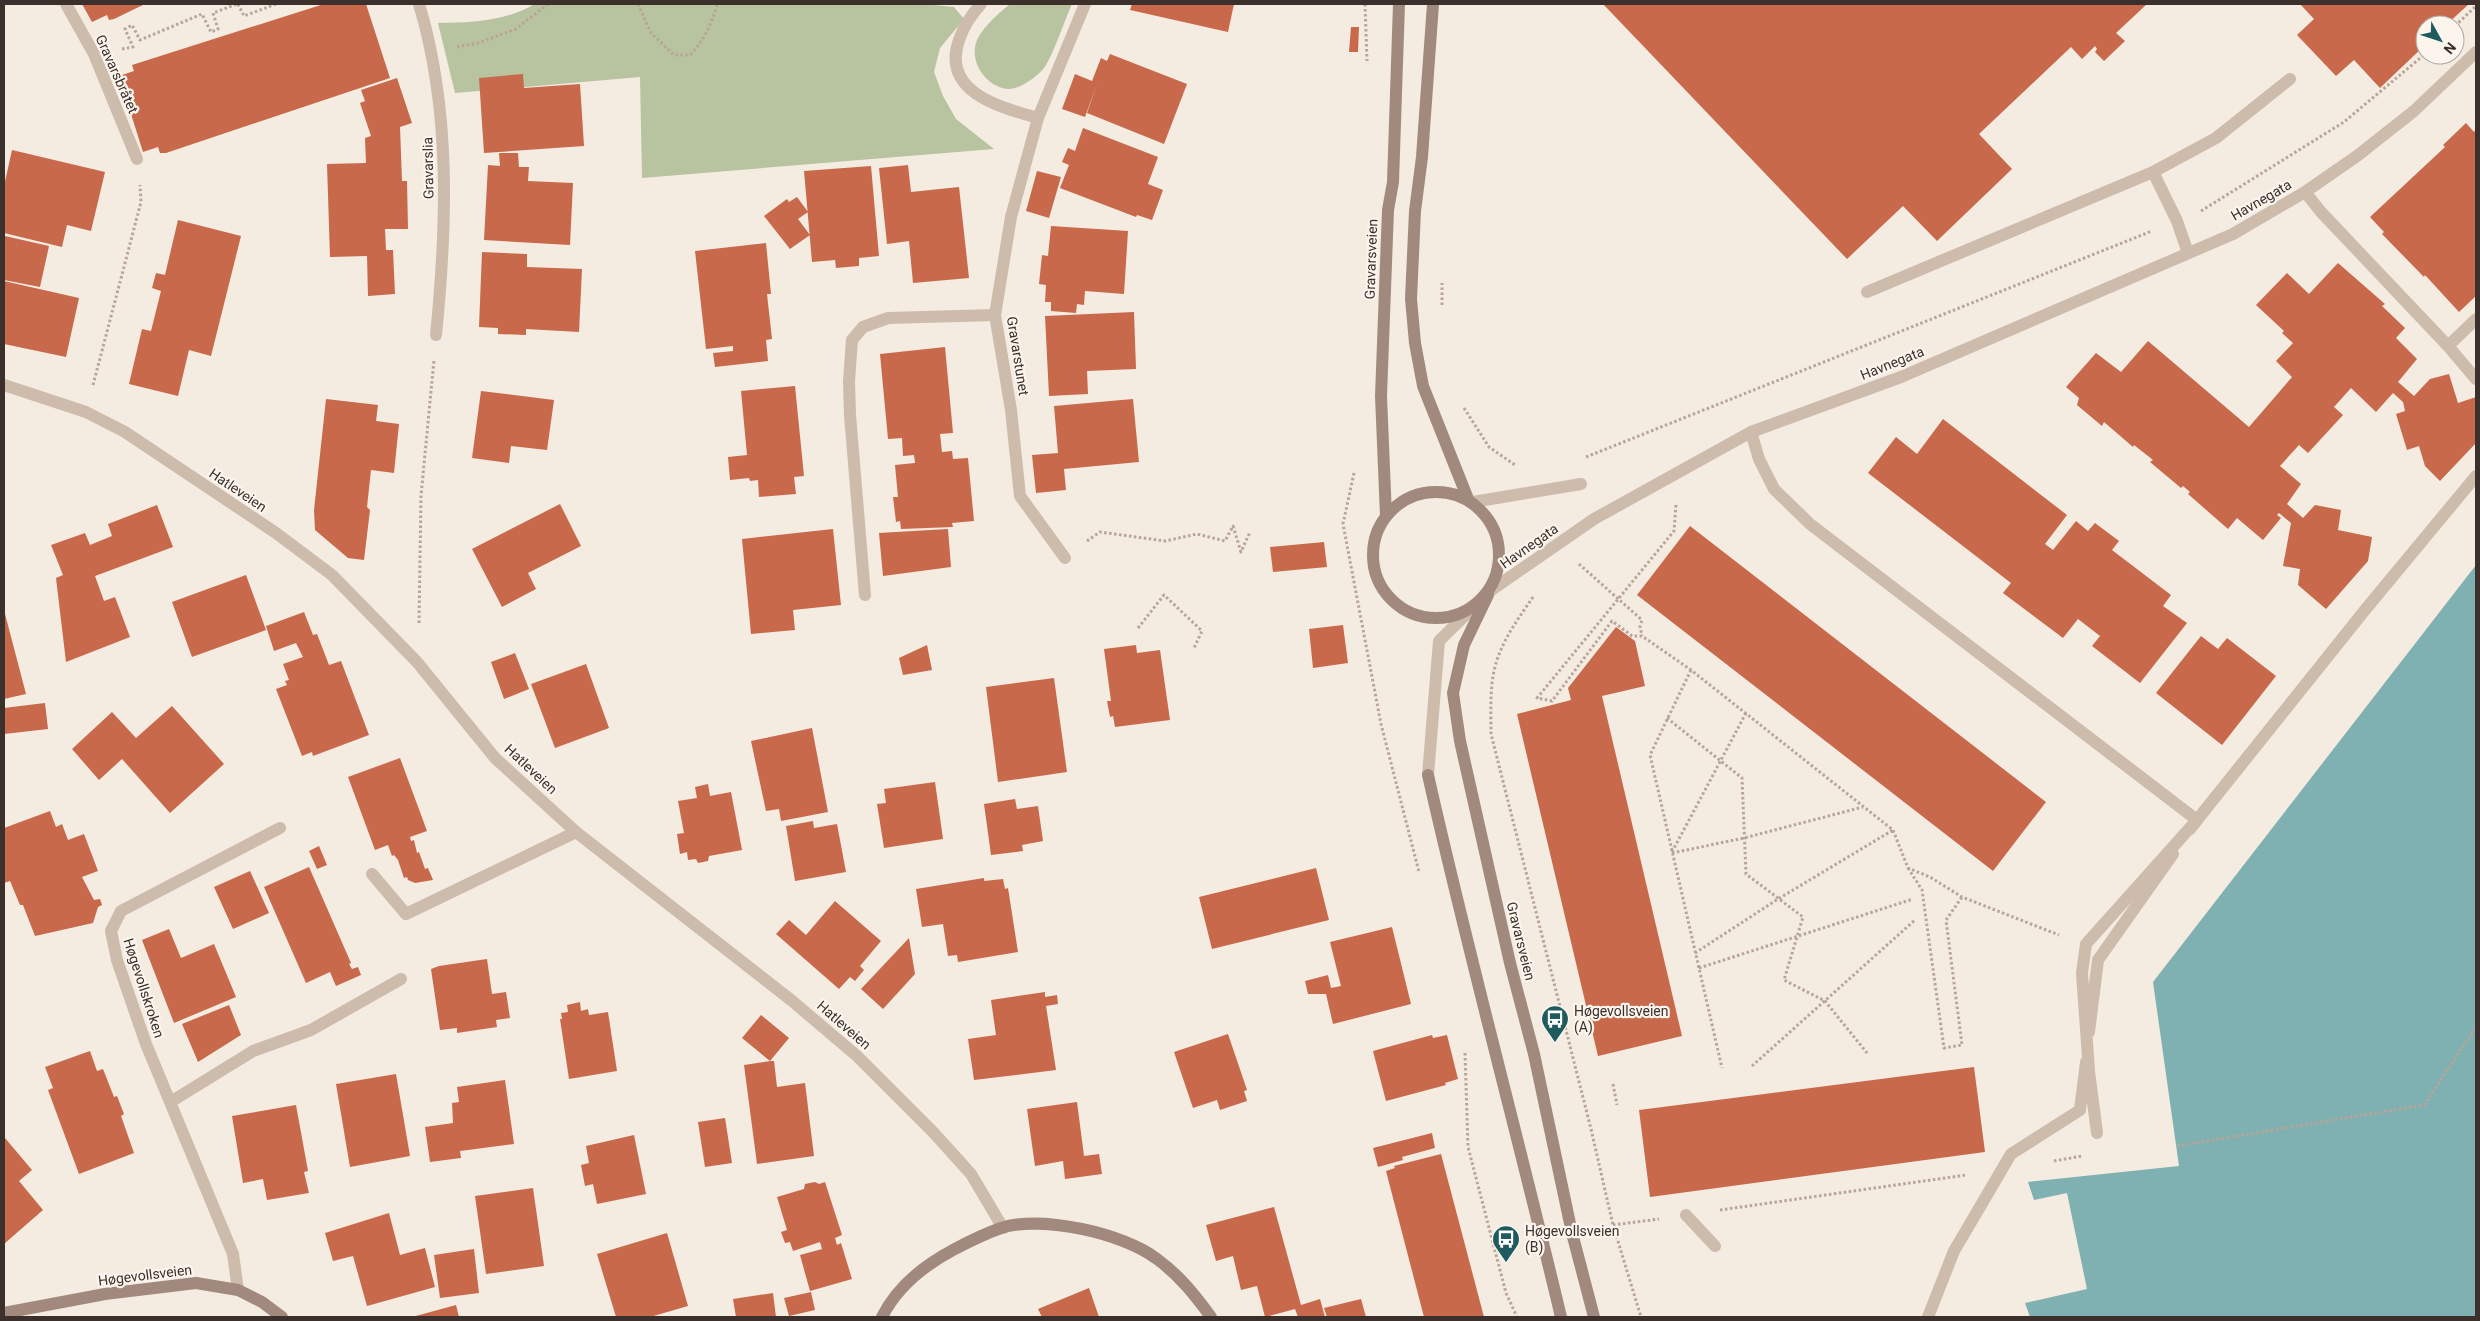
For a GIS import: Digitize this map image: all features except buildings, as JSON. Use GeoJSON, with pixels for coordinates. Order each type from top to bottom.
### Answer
{"type":"FeatureCollection","features":[{"type":"Feature","properties":{"kind":"main road","name":"Gravarsveien"},"geometry":{"type":"LineString","coordinates":[[1386,516],[1380,396],[1388,210],[1393,182],[1399,4]]}},
{"type":"Feature","properties":{"kind":"main road"},"geometry":{"type":"LineString","coordinates":[[1433,4],[1422,157],[1415,211],[1410,299],[1415,343],[1423,386],[1470,501]]}},
{"type":"Feature","properties":{"kind":"main road"},"geometry":{"type":"LineString","coordinates":[[1433,491],[1452,493],[1470,501],[1487,515],[1497,533],[1501,553],[1499,573],[1456,617],[1437,620],[1417,617],[1400,609],[1386,596],[1375,577],[1372,556],[1376,535],[1386,516],[1399,503],[1415,495],[1433,491]]}},
{"type":"Feature","properties":{"kind":"main road","name":"Gravarsveien"},"geometry":{"type":"LineString","coordinates":[[1488,595],[1464,645],[1453,693],[1460,741],[1508,954],[1534,1054],[1572,1233],[1594,1317]]}},
{"type":"Feature","properties":{"kind":"main road"},"geometry":{"type":"LineString","coordinates":[[1428,775],[1454,889],[1526,1169],[1561,1317]]}},
{"type":"Feature","properties":{"kind":"main road"},"geometry":{"type":"LineString","coordinates":[[882,1317],[905,1283],[939,1258],[975,1238],[1003,1228],[1055,1224],[1114,1236],[1156,1258],[1190,1287],[1211,1317]]}},
{"type":"Feature","properties":{"kind":"main road","name":"Høgevollsveien"},"geometry":{"type":"LineString","coordinates":[[4,1314],[105,1294],[196,1283],[238,1290],[262,1302],[282,1317]]}},
{"type":"Feature","properties":{"kind":"street","name":"Gravarsbråtet"},"geometry":{"type":"LineString","coordinates":[[66,4],[94,54],[137,159]]}},
{"type":"Feature","properties":{"kind":"street","name":"Gravarslia"},"geometry":{"type":"LineString","coordinates":[[418,4],[432,52],[442,131],[444,180],[436,335]]}},
{"type":"Feature","properties":{"kind":"street"},"geometry":{"type":"LineString","coordinates":[[981,4],[970,15],[963,28],[956,50],[954,62],[961,79],[971,90],[990,101],[1038,118]]}},
{"type":"Feature","properties":{"kind":"street","name":"Gravarstunet"},"geometry":{"type":"LineString","coordinates":[[1065,558],[1020,496],[1010,410],[995,315],[1011,217],[1038,118],[1085,4]]}},
{"type":"Feature","properties":{"kind":"street","name":"Havnegata"},"geometry":{"type":"LineString","coordinates":[[1428,775],[1439,641],[1490,591],[1594,519],[1751,432],[1901,376],[2233,234],[2305,192],[2357,156],[2414,112],[2476,52]]}},
{"type":"Feature","properties":{"kind":"street"},"geometry":{"type":"LineString","coordinates":[[1867,292],[2153,172],[2216,138],[2290,79]]}},
{"type":"Feature","properties":{"kind":"street"},"geometry":{"type":"LineString","coordinates":[[2153,172],[2178,221],[2188,253]]}},
{"type":"Feature","properties":{"kind":"street"},"geometry":{"type":"LineString","coordinates":[[2305,192],[2320,212],[2448,346],[2476,379]]}},
{"type":"Feature","properties":{"kind":"street"},"geometry":{"type":"LineString","coordinates":[[865,595],[848,380],[852,340],[863,327],[888,318],[995,315]]}},
{"type":"Feature","properties":{"kind":"street"},"geometry":{"type":"LineString","coordinates":[[2448,346],[2476,319]]}},
{"type":"Feature","properties":{"kind":"street","name":"Hatleveien"},"geometry":{"type":"LineString","coordinates":[[4,385],[86,412],[125,432],[332,575],[417,662],[495,758],[576,832],[792,1000],[857,1056],[934,1133],[971,1174],[1003,1228]]}},
{"type":"Feature","properties":{"kind":"street"},"geometry":{"type":"LineString","coordinates":[[1751,432],[1759,459],[1774,489],[1810,524],[2196,820]]}},
{"type":"Feature","properties":{"kind":"street"},"geometry":{"type":"LineString","coordinates":[[2098,1133],[2089,1071],[2082,973],[2086,944],[2196,820],[2364,610],[2476,476]]}},
{"type":"Feature","properties":{"kind":"street"},"geometry":{"type":"LineString","coordinates":[[1470,501],[1581,484]]}},
{"type":"Feature","properties":{"kind":"street"},"geometry":{"type":"LineString","coordinates":[[1928,1317],[1954,1251],[2011,1154],[2080,1110],[2098,960],[2196,820]]}},
{"type":"Feature","properties":{"kind":"street","name":"Høgevollskroken"},"geometry":{"type":"LineString","coordinates":[[238,1290],[233,1254],[172,1101],[146,1044],[117,960],[111,930],[121,911],[280,828]]}},
{"type":"Feature","properties":{"kind":"street"},"geometry":{"type":"LineString","coordinates":[[372,874],[406,914],[576,832]]}},
{"type":"Feature","properties":{"kind":"street"},"geometry":{"type":"LineString","coordinates":[[172,1101],[253,1051],[311,1030],[400,979]]}},
{"type":"Feature","properties":{"kind":"street"},"geometry":{"type":"LineString","coordinates":[[1686,1215],[1715,1246]]}},
{"type":"Feature","properties":{"kind":"street","name":"Gravarsveien"},"geometry":{"type":"LineString","coordinates":[[1590,1296],[1601,1317]]}},
{"type":"Feature","properties":{"kind":"path"},"geometry":{"type":"LineString","coordinates":[[94,54],[133,47],[125,29],[132,25],[140,40],[202,14],[212,32],[218,30],[213,13],[237,4],[244,16],[276,4]]}},
{"type":"Feature","properties":{"kind":"path"},"geometry":{"type":"LineString","coordinates":[[432,52],[478,42],[516,29],[548,4]]}},
{"type":"Feature","properties":{"kind":"path"},"geometry":{"type":"LineString","coordinates":[[638,4],[651,33],[674,55],[690,55],[701,43],[713,19],[717,4]]}},
{"type":"Feature","properties":{"kind":"path"},"geometry":{"type":"LineString","coordinates":[[1365,4],[1367,67]]}},
{"type":"Feature","properties":{"kind":"path"},"geometry":{"type":"LineString","coordinates":[[2465,16],[2476,6]]}},
{"type":"Feature","properties":{"kind":"path"},"geometry":{"type":"LineString","coordinates":[[1580,460],[2210,208],[2344,122],[2415,62]]}},
{"type":"Feature","properties":{"kind":"path"},"geometry":{"type":"LineString","coordinates":[[86,412],[141,202],[137,159]]}},
{"type":"Feature","properties":{"kind":"path"},"geometry":{"type":"LineString","coordinates":[[1442,274],[1442,312]]}},
{"type":"Feature","properties":{"kind":"path"},"geometry":{"type":"LineString","coordinates":[[417,662],[421,496],[436,335]]}},
{"type":"Feature","properties":{"kind":"path"},"geometry":{"type":"LineString","coordinates":[[1459,400],[1489,446],[1520,469]]}},
{"type":"Feature","properties":{"kind":"path"},"geometry":{"type":"LineString","coordinates":[[1355,469],[1353,488],[1343,524],[1380,724],[1421,877]]}},
{"type":"Feature","properties":{"kind":"path"},"geometry":{"type":"LineString","coordinates":[[1677,501],[1674,531],[1537,698],[1552,701],[1612,621],[1632,636],[1642,636],[1691,670],[1893,830],[1908,868],[1922,890],[1944,1048],[1962,1045],[1946,920],[1962,897]]}},
{"type":"Feature","properties":{"kind":"path"},"geometry":{"type":"LineString","coordinates":[[1065,558],[1100,532],[1165,541],[1197,534],[1225,541],[1233,526],[1241,552],[1250,532]]}},
{"type":"Feature","properties":{"kind":"path"},"geometry":{"type":"LineString","coordinates":[[1574,559],[1620,598],[1642,620],[1640,626],[1642,636]]}},
{"type":"Feature","properties":{"kind":"path"},"geometry":{"type":"LineString","coordinates":[[1535,593],[1515,622],[1498,658],[1491,694],[1491,734],[1591,1129],[1613,1225],[1641,1317]]}},
{"type":"Feature","properties":{"kind":"path"},"geometry":{"type":"LineString","coordinates":[[1138,628],[1164,595],[1202,631],[1194,648]]}},
{"type":"Feature","properties":{"kind":"path"},"geometry":{"type":"LineString","coordinates":[[1691,670],[1650,755],[1722,1068]]}},
{"type":"Feature","properties":{"kind":"path"},"geometry":{"type":"LineString","coordinates":[[1672,853],[1746,713]]}},
{"type":"Feature","properties":{"kind":"path"},"geometry":{"type":"LineString","coordinates":[[1667,718],[1742,778],[1746,874],[1803,917],[1784,980],[1826,1001],[1867,1053]]}},
{"type":"Feature","properties":{"kind":"path"},"geometry":{"type":"LineString","coordinates":[[1672,853],[1744,838],[1864,806]]}},
{"type":"Feature","properties":{"kind":"path"},"geometry":{"type":"LineString","coordinates":[[1695,953],[1778,899],[1893,830]]}},
{"type":"Feature","properties":{"kind":"path"},"geometry":{"type":"LineString","coordinates":[[1908,868],[1930,877],[1962,897],[2086,944]]}},
{"type":"Feature","properties":{"kind":"path"},"geometry":{"type":"LineString","coordinates":[[1699,968],[1912,899]]}},
{"type":"Feature","properties":{"kind":"path"},"geometry":{"type":"LineString","coordinates":[[1752,1066],[1915,920]]}},
{"type":"Feature","properties":{"kind":"path"},"geometry":{"type":"LineString","coordinates":[[2177,1146],[2424,1105],[2476,1027]]}},
{"type":"Feature","properties":{"kind":"path"},"geometry":{"type":"LineString","coordinates":[[1465,1051],[1468,1146],[1506,1293],[1517,1317]]}},
{"type":"Feature","properties":{"kind":"path"},"geometry":{"type":"LineString","coordinates":[[1613,1084],[1617,1105]]}},
{"type":"Feature","properties":{"kind":"path"},"geometry":{"type":"LineString","coordinates":[[2052,1162],[2098,1154],[2098,1133]]}},
{"type":"Feature","properties":{"kind":"path"},"geometry":{"type":"LineString","coordinates":[[1613,1225],[1968,1175]]}},
{"type":"Feature","properties":{"kind":"green space"},"geometry":{"type":"Polygon","coordinates":[[[535,4],[923,4],[954,7],[964,19],[940,48],[934,72],[943,96],[956,119],[994,149],[642,178],[640,77],[455,93],[438,23],[488,20],[524,10],[535,4]]]}},
{"type":"Feature","properties":{"kind":"green space"},"geometry":{"type":"Polygon","coordinates":[[[1010,4],[1072,4],[1044,68],[1028,82],[1008,89],[992,83],[980,71],[975,55],[975,46],[984,28],[1010,4]]]}},
{"type":"Feature","properties":{"kind":"water"},"geometry":{"type":"Polygon","coordinates":[[[2476,565],[2476,1317],[2030,1317],[2025,1303],[2087,1289],[2067,1193],[2034,1200],[2028,1182],[2179,1166],[2153,982],[2476,565]]]}},
{"type":"Feature","properties":{"kind":"place","name":"Høgevollsveien (A)"},"geometry":{"type":"Point","coordinates":[1555,1043]}},
{"type":"Feature","properties":{"kind":"place","name":"Høgevollsveien (B)"},"geometry":{"type":"Point","coordinates":[1506,1263]}}]}
